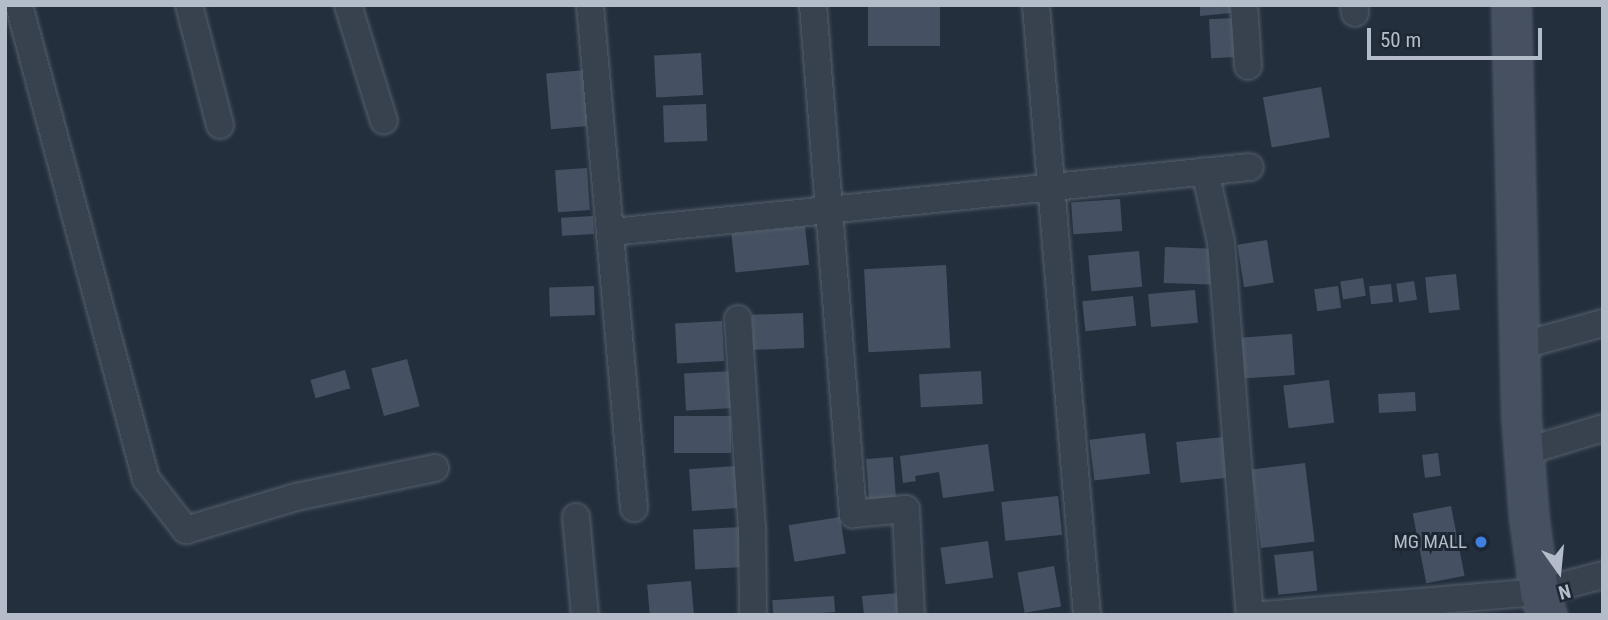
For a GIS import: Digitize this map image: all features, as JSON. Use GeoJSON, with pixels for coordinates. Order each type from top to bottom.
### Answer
{"type":"FeatureCollection","features":[{"type":"Feature","properties":{"kind":"main road"},"geometry":{"type":"LineString","coordinates":[[1511,5],[1524,452],[1543,603]]}},
{"type":"Feature","properties":{"kind":"street"},"geometry":{"type":"LineString","coordinates":[[5,9],[19,5],[146,479],[186,530],[296,497],[435,468]]}},
{"type":"Feature","properties":{"kind":"street"},"geometry":{"type":"LineString","coordinates":[[189,5],[220,125]]}},
{"type":"Feature","properties":{"kind":"street"},"geometry":{"type":"LineString","coordinates":[[348,5],[384,121]]}},
{"type":"Feature","properties":{"kind":"street"},"geometry":{"type":"LineString","coordinates":[[590,5],[612,232],[634,508]]}},
{"type":"Feature","properties":{"kind":"street"},"geometry":{"type":"LineString","coordinates":[[813,5],[832,208],[853,514],[906,509],[911,615]]}},
{"type":"Feature","properties":{"kind":"street"},"geometry":{"type":"LineString","coordinates":[[1036,5],[1087,615]]}},
{"type":"Feature","properties":{"kind":"street"},"geometry":{"type":"LineString","coordinates":[[1244,5],[1248,66]]}},
{"type":"Feature","properties":{"kind":"street"},"geometry":{"type":"LineString","coordinates":[[612,232],[1250,167]]}},
{"type":"Feature","properties":{"kind":"street"},"geometry":{"type":"LineString","coordinates":[[1205,171],[1221,242],[1250,615]]}},
{"type":"Feature","properties":{"kind":"street"},"geometry":{"type":"LineString","coordinates":[[738,320],[752,528],[753,615]]}},
{"type":"Feature","properties":{"kind":"street"},"geometry":{"type":"LineString","coordinates":[[1520,346],[1603,323]]}},
{"type":"Feature","properties":{"kind":"street"},"geometry":{"type":"LineString","coordinates":[[1524,452],[1603,428]]}},
{"type":"Feature","properties":{"kind":"street"},"geometry":{"type":"LineString","coordinates":[[576,517],[586,615]]}},
{"type":"Feature","properties":{"kind":"street"},"geometry":{"type":"LineString","coordinates":[[1264,615],[1543,603],[1603,575]]}},
{"type":"Feature","properties":{"kind":"building"},"geometry":{"type":"Polygon","coordinates":[[[868,5],[940,5],[940,46],[868,46],[868,5]]]}},
{"type":"Feature","properties":{"kind":"building"},"geometry":{"type":"Polygon","coordinates":[[[1200,5],[1230,5],[1231,13],[1200,16],[1200,5]]]}},
{"type":"Feature","properties":{"kind":"building"},"geometry":{"type":"Polygon","coordinates":[[[1234,18],[1236,57],[1211,58],[1209,19],[1234,18]]]}},
{"type":"Feature","properties":{"kind":"building"},"geometry":{"type":"Polygon","coordinates":[[[701,53],[703,95],[656,97],[654,55],[701,53]]]}},
{"type":"Feature","properties":{"kind":"building"},"geometry":{"type":"Polygon","coordinates":[[[586,70],[591,126],[551,129],[546,73],[586,70]]]}},
{"type":"Feature","properties":{"kind":"building"},"geometry":{"type":"Polygon","coordinates":[[[1321,87],[1330,137],[1272,147],[1263,97],[1321,87]]]}},
{"type":"Feature","properties":{"kind":"building"},"geometry":{"type":"Polygon","coordinates":[[[706,104],[707,141],[664,142],[663,106],[706,104]]]}},
{"type":"Feature","properties":{"kind":"building"},"geometry":{"type":"Polygon","coordinates":[[[587,168],[590,210],[558,212],[555,170],[587,168]]]}},
{"type":"Feature","properties":{"kind":"building"},"geometry":{"type":"Polygon","coordinates":[[[1120,199],[1122,231],[1073,234],[1071,202],[1120,199]]]}},
{"type":"Feature","properties":{"kind":"building"},"geometry":{"type":"Polygon","coordinates":[[[593,216],[594,234],[562,236],[561,218],[593,216]]]}},
{"type":"Feature","properties":{"kind":"building"},"geometry":{"type":"Polygon","coordinates":[[[805,226],[809,265],[735,273],[731,234],[805,226]]]}},
{"type":"Feature","properties":{"kind":"building"},"geometry":{"type":"Polygon","coordinates":[[[1267,240],[1274,282],[1244,287],[1237,245],[1267,240]]]}},
{"type":"Feature","properties":{"kind":"building"},"geometry":{"type":"Polygon","coordinates":[[[1165,247],[1212,249],[1211,285],[1164,283],[1165,247]]]}},
{"type":"Feature","properties":{"kind":"building"},"geometry":{"type":"Polygon","coordinates":[[[1139,251],[1142,287],[1091,291],[1088,255],[1139,251]]]}},
{"type":"Feature","properties":{"kind":"building"},"geometry":{"type":"Polygon","coordinates":[[[946,265],[950,348],[868,352],[864,269],[946,265]]]}},
{"type":"Feature","properties":{"kind":"building"},"geometry":{"type":"Polygon","coordinates":[[[1456,274],[1460,310],[1429,313],[1425,277],[1456,274]]]}},
{"type":"Feature","properties":{"kind":"building"},"geometry":{"type":"Polygon","coordinates":[[[1363,278],[1366,296],[1343,299],[1340,282],[1363,278]]]}},
{"type":"Feature","properties":{"kind":"building"},"geometry":{"type":"Polygon","coordinates":[[[1414,281],[1417,300],[1399,303],[1396,284],[1414,281]]]}},
{"type":"Feature","properties":{"kind":"building"},"geometry":{"type":"Polygon","coordinates":[[[1391,284],[1393,302],[1371,304],[1369,286],[1391,284]]]}},
{"type":"Feature","properties":{"kind":"building"},"geometry":{"type":"Polygon","coordinates":[[[594,286],[595,315],[550,317],[549,288],[594,286]]]}},
{"type":"Feature","properties":{"kind":"building"},"geometry":{"type":"Polygon","coordinates":[[[1338,286],[1341,308],[1317,311],[1314,289],[1338,286]]]}},
{"type":"Feature","properties":{"kind":"building"},"geometry":{"type":"Polygon","coordinates":[[[1195,290],[1198,323],[1151,327],[1148,294],[1195,290]]]}},
{"type":"Feature","properties":{"kind":"building"},"geometry":{"type":"Polygon","coordinates":[[[1133,296],[1136,326],[1085,331],[1082,301],[1133,296]]]}},
{"type":"Feature","properties":{"kind":"building"},"geometry":{"type":"Polygon","coordinates":[[[803,313],[804,348],[753,350],[752,315],[803,313]]]}},
{"type":"Feature","properties":{"kind":"building"},"geometry":{"type":"Polygon","coordinates":[[[722,321],[724,361],[677,363],[675,323],[722,321]]]}},
{"type":"Feature","properties":{"kind":"building"},"geometry":{"type":"Polygon","coordinates":[[[1292,334],[1295,375],[1242,379],[1239,338],[1292,334]]]}},
{"type":"Feature","properties":{"kind":"building"},"geometry":{"type":"Polygon","coordinates":[[[407,359],[420,406],[384,416],[371,369],[407,359]]]}},
{"type":"Feature","properties":{"kind":"building"},"geometry":{"type":"Polygon","coordinates":[[[345,370],[350,388],[316,398],[310,380],[345,370]]]}},
{"type":"Feature","properties":{"kind":"building"},"geometry":{"type":"Polygon","coordinates":[[[733,371],[735,408],[686,411],[684,374],[733,371]]]}},
{"type":"Feature","properties":{"kind":"building"},"geometry":{"type":"Polygon","coordinates":[[[981,371],[983,404],[921,407],[919,374],[981,371]]]}},
{"type":"Feature","properties":{"kind":"building"},"geometry":{"type":"Polygon","coordinates":[[[1329,380],[1334,423],[1289,428],[1283,386],[1329,380]]]}},
{"type":"Feature","properties":{"kind":"building"},"geometry":{"type":"Polygon","coordinates":[[[1415,392],[1416,411],[1379,413],[1378,394],[1415,392]]]}},
{"type":"Feature","properties":{"kind":"building"},"geometry":{"type":"Polygon","coordinates":[[[674,416],[731,416],[731,453],[674,453],[674,416]]]}},
{"type":"Feature","properties":{"kind":"building"},"geometry":{"type":"Polygon","coordinates":[[[1145,433],[1150,474],[1094,481],[1089,440],[1145,433]]]}},
{"type":"Feature","properties":{"kind":"building"},"geometry":{"type":"Polygon","coordinates":[[[1223,437],[1227,478],[1181,483],[1176,442],[1223,437]]]}},
{"type":"Feature","properties":{"kind":"building"},"geometry":{"type":"Polygon","coordinates":[[[988,444],[994,491],[943,498],[939,472],[915,476],[916,481],[903,483],[900,456],[988,444]]]}},
{"type":"Feature","properties":{"kind":"building"},"geometry":{"type":"Polygon","coordinates":[[[1438,453],[1441,476],[1425,478],[1422,455],[1438,453]]]}},
{"type":"Feature","properties":{"kind":"building"},"geometry":{"type":"Polygon","coordinates":[[[893,457],[896,498],[869,500],[866,459],[893,457]]]}},
{"type":"Feature","properties":{"kind":"building"},"geometry":{"type":"Polygon","coordinates":[[[1305,463],[1315,541],[1261,548],[1251,470],[1305,463]]]}},
{"type":"Feature","properties":{"kind":"building"},"geometry":{"type":"Polygon","coordinates":[[[735,466],[738,508],[692,511],[689,469],[735,466]]]}},
{"type":"Feature","properties":{"kind":"building"},"geometry":{"type":"Polygon","coordinates":[[[1058,496],[1062,535],[1005,541],[1001,502],[1058,496]]]}},
{"type":"Feature","properties":{"kind":"building"},"geometry":{"type":"Polygon","coordinates":[[[1451,506],[1465,576],[1426,583],[1413,513],[1451,506]]]}},
{"type":"Feature","properties":{"kind":"building"},"geometry":{"type":"Polygon","coordinates":[[[840,517],[846,554],[794,562],[789,525],[840,517]]]}},
{"type":"Feature","properties":{"kind":"building"},"geometry":{"type":"Polygon","coordinates":[[[742,527],[744,567],[695,570],[693,530],[742,527]]]}},
{"type":"Feature","properties":{"kind":"building"},"geometry":{"type":"Polygon","coordinates":[[[988,541],[993,578],[946,584],[940,548],[988,541]]]}},
{"type":"Feature","properties":{"kind":"building"},"geometry":{"type":"Polygon","coordinates":[[[1313,551],[1317,591],[1278,595],[1274,555],[1313,551]]]}},
{"type":"Feature","properties":{"kind":"building"},"geometry":{"type":"Polygon","coordinates":[[[1054,566],[1061,606],[1025,613],[1018,572],[1054,566]]]}},
{"type":"Feature","properties":{"kind":"building"},"geometry":{"type":"Polygon","coordinates":[[[691,581],[694,615],[650,615],[647,585],[691,581]]]}},
{"type":"Feature","properties":{"kind":"building"},"geometry":{"type":"Polygon","coordinates":[[[899,593],[901,615],[864,615],[862,596],[899,593]]]}},
{"type":"Feature","properties":{"kind":"building"},"geometry":{"type":"Polygon","coordinates":[[[834,596],[835,612],[773,615],[772,600],[834,596]]]}},
{"type":"Feature","properties":{"kind":"place","name":"MG MALL"},"geometry":{"type":"Point","coordinates":[1481,542]}}]}
